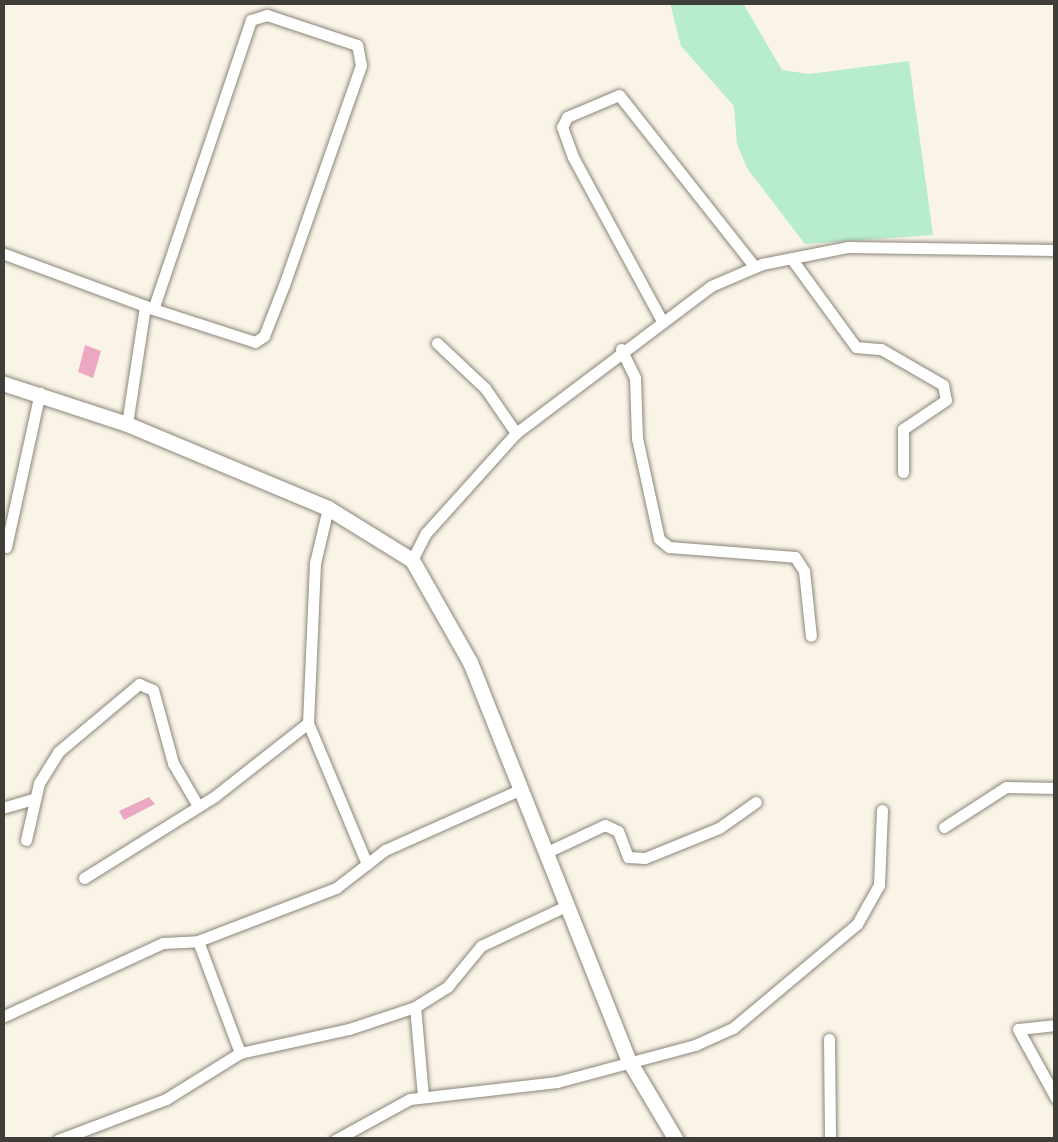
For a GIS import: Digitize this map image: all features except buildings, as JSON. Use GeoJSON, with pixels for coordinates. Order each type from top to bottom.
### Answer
{"type":"FeatureCollection","features":[{"type":"Feature","properties":{"kind":"main road"},"geometry":{"type":"LineString","coordinates":[[2,384],[40,393],[127,424],[328,508],[412,560],[470,662],[628,1059],[676,1140]]}},
{"type":"Feature","properties":{"kind":"street"},"geometry":{"type":"LineString","coordinates":[[2,253],[149,307],[246,342],[264,336],[361,65],[356,44],[267,14],[250,20],[149,307],[127,424]]}},
{"type":"Feature","properties":{"kind":"street"},"geometry":{"type":"LineString","coordinates":[[662,321],[573,157],[564,119],[619,95],[756,266]]}},
{"type":"Feature","properties":{"kind":"street"},"geometry":{"type":"LineString","coordinates":[[412,560],[436,520],[516,433],[622,349],[711,286],[756,266],[848,247],[1056,250]]}},
{"type":"Feature","properties":{"kind":"street"},"geometry":{"type":"LineString","coordinates":[[790,258],[856,347],[881,349],[943,385],[946,400],[900,435],[903,472]]}},
{"type":"Feature","properties":{"kind":"street"},"geometry":{"type":"LineString","coordinates":[[437,342],[486,388],[516,433]]}},
{"type":"Feature","properties":{"kind":"street"},"geometry":{"type":"LineString","coordinates":[[622,349],[635,378],[637,438],[659,539],[670,547],[795,557],[804,571],[811,636]]}},
{"type":"Feature","properties":{"kind":"street"},"geometry":{"type":"LineString","coordinates":[[6,548],[40,393]]}},
{"type":"Feature","properties":{"kind":"street"},"geometry":{"type":"LineString","coordinates":[[328,508],[315,563],[308,723],[366,864]]}},
{"type":"Feature","properties":{"kind":"street"},"geometry":{"type":"LineString","coordinates":[[26,840],[34,799],[58,752],[140,684],[152,690],[173,763],[198,806]]}},
{"type":"Feature","properties":{"kind":"street"},"geometry":{"type":"LineString","coordinates":[[84,878],[198,806],[308,723]]}},
{"type":"Feature","properties":{"kind":"street"},"geometry":{"type":"LineString","coordinates":[[944,827],[1006,787],[1056,788]]}},
{"type":"Feature","properties":{"kind":"street"},"geometry":{"type":"LineString","coordinates":[[2,1018],[163,943],[198,941],[336,888],[366,864],[519,790]]}},
{"type":"Feature","properties":{"kind":"street"},"geometry":{"type":"LineString","coordinates":[[2,808],[34,799]]}},
{"type":"Feature","properties":{"kind":"street"},"geometry":{"type":"LineString","coordinates":[[544,852],[605,825],[618,831],[628,856],[645,858],[720,828],[756,802]]}},
{"type":"Feature","properties":{"kind":"street"},"geometry":{"type":"LineString","coordinates":[[335,1140],[424,1096],[557,1082],[628,1059],[695,1045],[734,1028],[821,961],[857,924],[880,885],[882,810]]}},
{"type":"Feature","properties":{"kind":"street"},"geometry":{"type":"LineString","coordinates":[[58,1140],[166,1099],[240,1053],[349,1029],[415,1006],[448,986],[482,946],[566,906]]}},
{"type":"Feature","properties":{"kind":"street"},"geometry":{"type":"LineString","coordinates":[[198,941],[240,1053]]}},
{"type":"Feature","properties":{"kind":"street"},"geometry":{"type":"LineString","coordinates":[[415,1006],[424,1096]]}},
{"type":"Feature","properties":{"kind":"street"},"geometry":{"type":"LineString","coordinates":[[1056,1024],[1018,1029],[1056,1098]]}},
{"type":"Feature","properties":{"kind":"street"},"geometry":{"type":"LineString","coordinates":[[829,1039],[830,1140]]}},
{"type":"Feature","properties":{"kind":"green space"},"geometry":{"type":"Polygon","coordinates":[[[670,3],[743,3],[782,70],[809,74],[909,61],[933,235],[805,244],[747,168],[737,144],[734,106],[681,46],[670,3]]]}}]}
